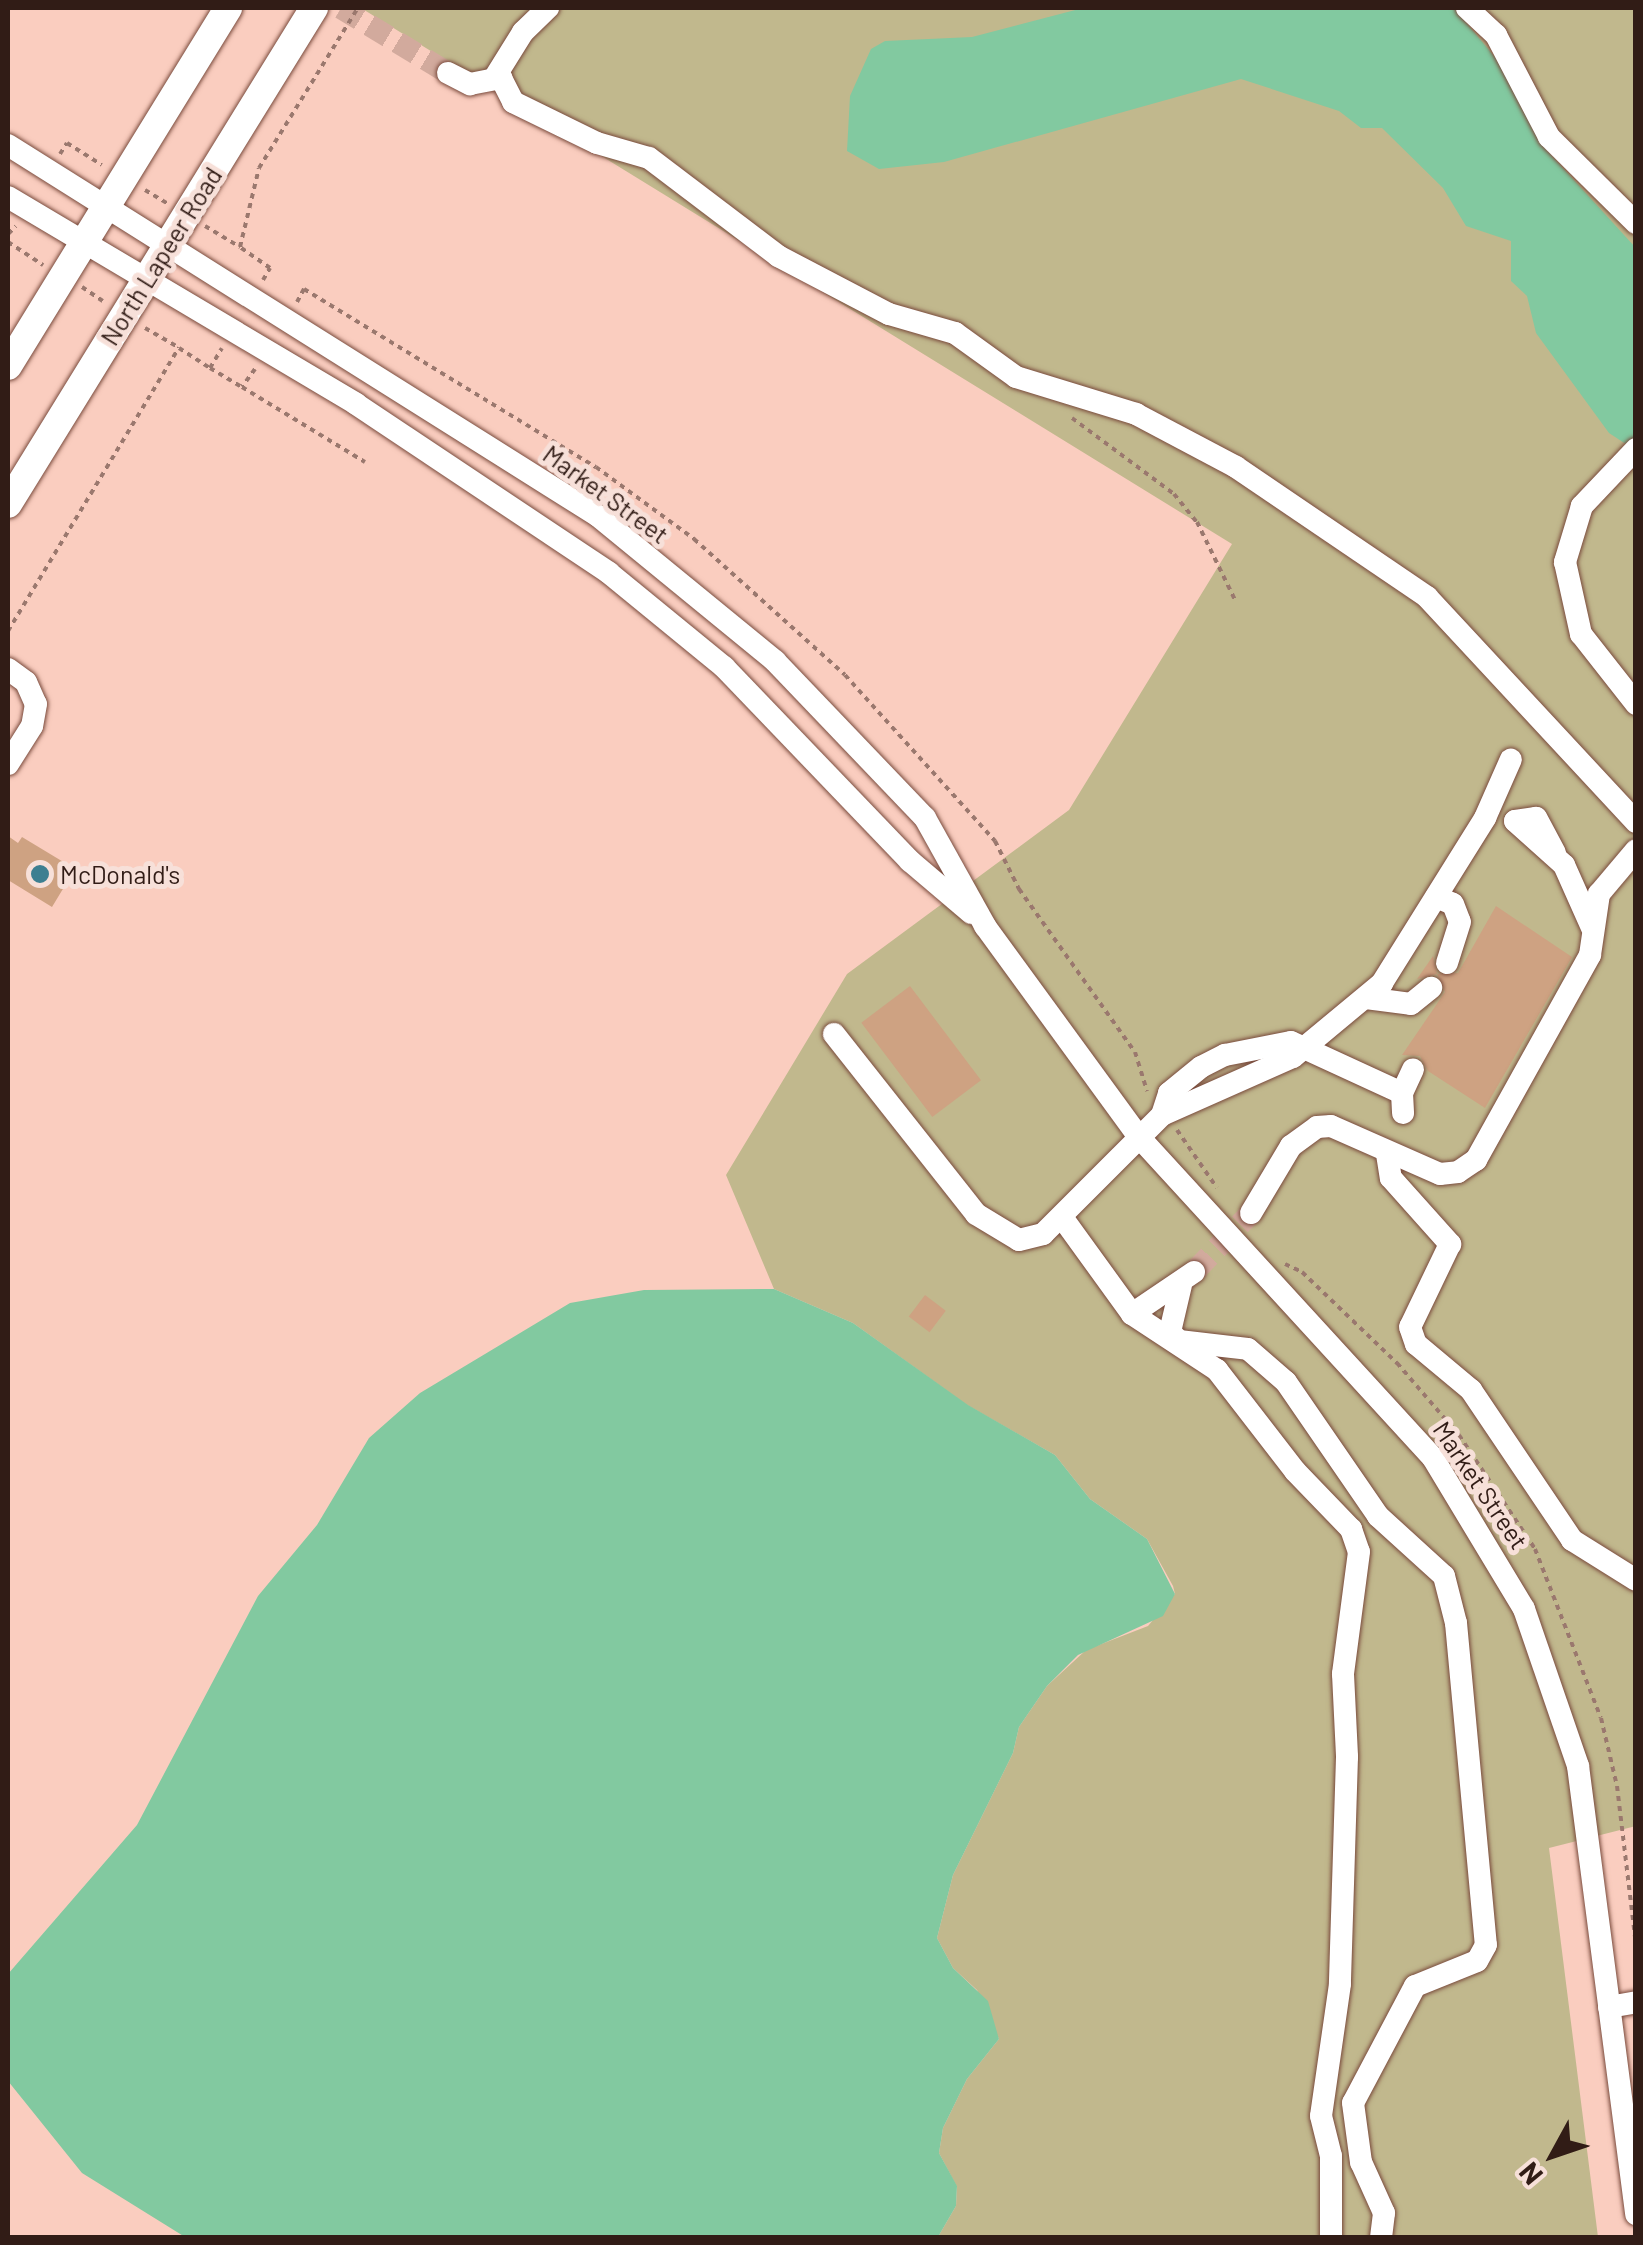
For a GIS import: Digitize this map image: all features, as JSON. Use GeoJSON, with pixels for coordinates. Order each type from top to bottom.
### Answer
{"type":"FeatureCollection","features":[{"type":"Feature","properties":{"kind":"main road"},"geometry":{"type":"LineString","coordinates":[[8,366],[81,240],[228,8]]}},
{"type":"Feature","properties":{"kind":"main road","name":"North Lapeer Road"},"geometry":{"type":"LineString","coordinates":[[8,504],[314,8]]}},
{"type":"Feature","properties":{"kind":"street"},"geometry":{"type":"LineString","coordinates":[[448,73],[470,84],[495,77],[523,32],[548,8]]}},
{"type":"Feature","properties":{"kind":"street"},"geometry":{"type":"LineString","coordinates":[[1468,8],[1496,36],[1549,137],[1636,223]]}},
{"type":"Feature","properties":{"kind":"street"},"geometry":{"type":"LineString","coordinates":[[495,77],[512,102],[597,143],[649,158],[778,256],[889,314],[955,333],[1037,386],[1136,414],[1236,467],[1426,597],[1636,822]]}},
{"type":"Feature","properties":{"kind":"street","name":"Market Street"},"geometry":{"type":"LineString","coordinates":[[8,145],[598,516],[776,660],[926,818],[985,926],[1140,1136],[1212,1223],[1402,1418],[1502,1566],[1539,1647],[1578,1766],[1636,2214]]}},
{"type":"Feature","properties":{"kind":"street","name":"Market Street"},"geometry":{"type":"LineString","coordinates":[[8,197],[145,282],[356,404],[609,573],[724,667],[910,860],[985,926]]}},
{"type":"Feature","properties":{"kind":"street"},"geometry":{"type":"LineString","coordinates":[[1629,455],[1596,485],[1572,525],[1566,581],[1581,634],[1636,704]]}},
{"type":"Feature","properties":{"kind":"street"},"geometry":{"type":"LineString","coordinates":[[8,669],[26,682],[36,704],[32,726],[8,764]]}},
{"type":"Feature","properties":{"kind":"street"},"geometry":{"type":"LineString","coordinates":[[1305,1045],[1382,983],[1485,818],[1511,759]]}},
{"type":"Feature","properties":{"kind":"street"},"geometry":{"type":"LineString","coordinates":[[1251,1213],[1284,1156],[1308,1130],[1331,1126],[1387,1154],[1440,1174],[1458,1172],[1476,1160],[1590,954],[1592,928],[1609,874],[1636,850]]}},
{"type":"Feature","properties":{"kind":"street"},"geometry":{"type":"LineString","coordinates":[[1555,853],[1592,928]]}},
{"type":"Feature","properties":{"kind":"street"},"geometry":{"type":"LineString","coordinates":[[1436,897],[1453,904],[1460,922],[1447,963]]}},
{"type":"Feature","properties":{"kind":"street"},"geometry":{"type":"LineString","coordinates":[[1366,998],[1411,1004],[1431,988]]}},
{"type":"Feature","properties":{"kind":"street"},"geometry":{"type":"LineString","coordinates":[[834,1034],[997,1232],[1019,1240],[1064,1220],[1162,1115],[1169,1093],[1225,1054],[1291,1042],[1305,1045],[1403,1103],[1413,1070]]}},
{"type":"Feature","properties":{"kind":"street"},"geometry":{"type":"LineString","coordinates":[[1387,1154],[1391,1178],[1450,1244],[1410,1327],[1416,1344],[1471,1390],[1572,1540],[1636,1580]]}},
{"type":"Feature","properties":{"kind":"street"},"geometry":{"type":"LineString","coordinates":[[1064,1220],[1146,1328],[1180,1341],[1248,1349],[1286,1382],[1378,1516],[1444,1576],[1456,1622],[1486,1945],[1477,1961],[1415,1986],[1353,2103],[1361,2162],[1384,2213],[1382,2238]]}},
{"type":"Feature","properties":{"kind":"street"},"geometry":{"type":"LineString","coordinates":[[1132,1314],[1187,1278],[1168,1326],[1238,1392],[1282,1456],[1357,1539],[1359,1567],[1342,1674],[1347,1757],[1340,1984],[1321,2116],[1331,2156],[1331,2238]]}},
{"type":"Feature","properties":{"kind":"street"},"geometry":{"type":"LineString","coordinates":[[1609,2007],[1636,2002]]}},
{"type":"Feature","properties":{"kind":"path"},"geometry":{"type":"LineString","coordinates":[[54,164],[67,142],[102,165]]}},
{"type":"Feature","properties":{"kind":"path"},"geometry":{"type":"LineString","coordinates":[[142,188],[168,203]]}},
{"type":"Feature","properties":{"kind":"path"},"geometry":{"type":"LineString","coordinates":[[206,227],[240,247]]}},
{"type":"Feature","properties":{"kind":"path"},"geometry":{"type":"LineString","coordinates":[[8,242],[43,264]]}},
{"type":"Feature","properties":{"kind":"path"},"geometry":{"type":"LineString","coordinates":[[83,288],[105,303]]}},
{"type":"Feature","properties":{"kind":"path"},"geometry":{"type":"LineString","coordinates":[[145,328],[180,348]]}},
{"type":"Feature","properties":{"kind":"path"},"geometry":{"type":"LineString","coordinates":[[242,387],[266,353]]}},
{"type":"Feature","properties":{"kind":"path"},"geometry":{"type":"LineString","coordinates":[[210,368],[365,462]]}},
{"type":"Feature","properties":{"kind":"path"},"geometry":{"type":"LineString","coordinates":[[1037,386],[1174,494],[1197,522],[1235,600]]}},
{"type":"Feature","properties":{"kind":"shaded area"},"geometry":{"type":"Polygon","coordinates":[[[361,8],[1635,8],[1636,1826],[1549,1848],[1598,2237],[938,2237],[956,2206],[957,2187],[939,2153],[943,2128],[967,2079],[999,2039],[977,1990],[953,1968],[937,1938],[953,1875],[1013,1753],[1019,1727],[1047,1686],[1086,1650],[1148,1626],[1175,1594],[1147,1539],[1090,1499],[1055,1455],[967,1405],[853,1323],[774,1289],[726,1175],[847,974],[1069,810],[1232,544],[361,8]]]}},
{"type":"Feature","properties":{"kind":"shaded area"},"geometry":{"type":"Polygon","coordinates":[[[1083,8],[1454,8],[1499,62],[1541,144],[1635,247],[1635,450],[1609,433],[1536,333],[1527,296],[1511,281],[1511,241],[1466,226],[1443,188],[1382,128],[1361,128],[1339,111],[1241,79],[944,162],[879,169],[847,151],[850,96],[871,49],[885,41],[972,37],[1083,8]]]}},
{"type":"Feature","properties":{"kind":"shaded area"},"geometry":{"type":"Polygon","coordinates":[[[774,1289],[853,1323],[968,1405],[1055,1455],[1090,1499],[1147,1539],[1175,1594],[1163,1616],[1078,1655],[1047,1686],[1019,1727],[1013,1753],[953,1875],[937,1938],[953,1968],[988,2001],[999,2039],[967,2079],[943,2128],[939,2153],[957,2186],[956,2206],[938,2237],[185,2237],[82,2173],[8,2081],[8,1974],[137,1825],[258,1596],[317,1525],[369,1438],[420,1393],[570,1303],[644,1290],[774,1289]]]}},
{"type":"Feature","properties":{"kind":"building","name":"McDonald's"},"geometry":{"type":"Polygon","coordinates":[[[8,836],[18,843],[22,837],[75,869],[52,907],[8,880],[8,836]]]}},
{"type":"Feature","properties":{"kind":"building"},"geometry":{"type":"Polygon","coordinates":[[[1496,906],[1572,957],[1485,1108],[1428,1071],[1420,1056],[1402,1055],[1445,992],[1437,974],[1458,973],[1496,906]]]}},
{"type":"Feature","properties":{"kind":"building"},"geometry":{"type":"Polygon","coordinates":[[[1433,956],[1437,974],[1417,979],[1433,956]]]}},
{"type":"Feature","properties":{"kind":"building"},"geometry":{"type":"Polygon","coordinates":[[[910,986],[981,1080],[932,1117],[861,1023],[910,986]]]}},
{"type":"Feature","properties":{"kind":"building"},"geometry":{"type":"Polygon","coordinates":[[[925,1295],[946,1311],[930,1332],[909,1317],[925,1295]]]}},
{"type":"Feature","properties":{"kind":"tunnel"},"geometry":{"type":"LineString","coordinates":[[341,8],[448,73]]}},
{"type":"Feature","properties":{"kind":"tunnel"},"geometry":{"type":"LineString","coordinates":[[1194,1272],[1251,1213]]}},
{"type":"Feature","properties":{"kind":"place","name":"McDonald's"},"geometry":{"type":"Point","coordinates":[40,874]}}]}
